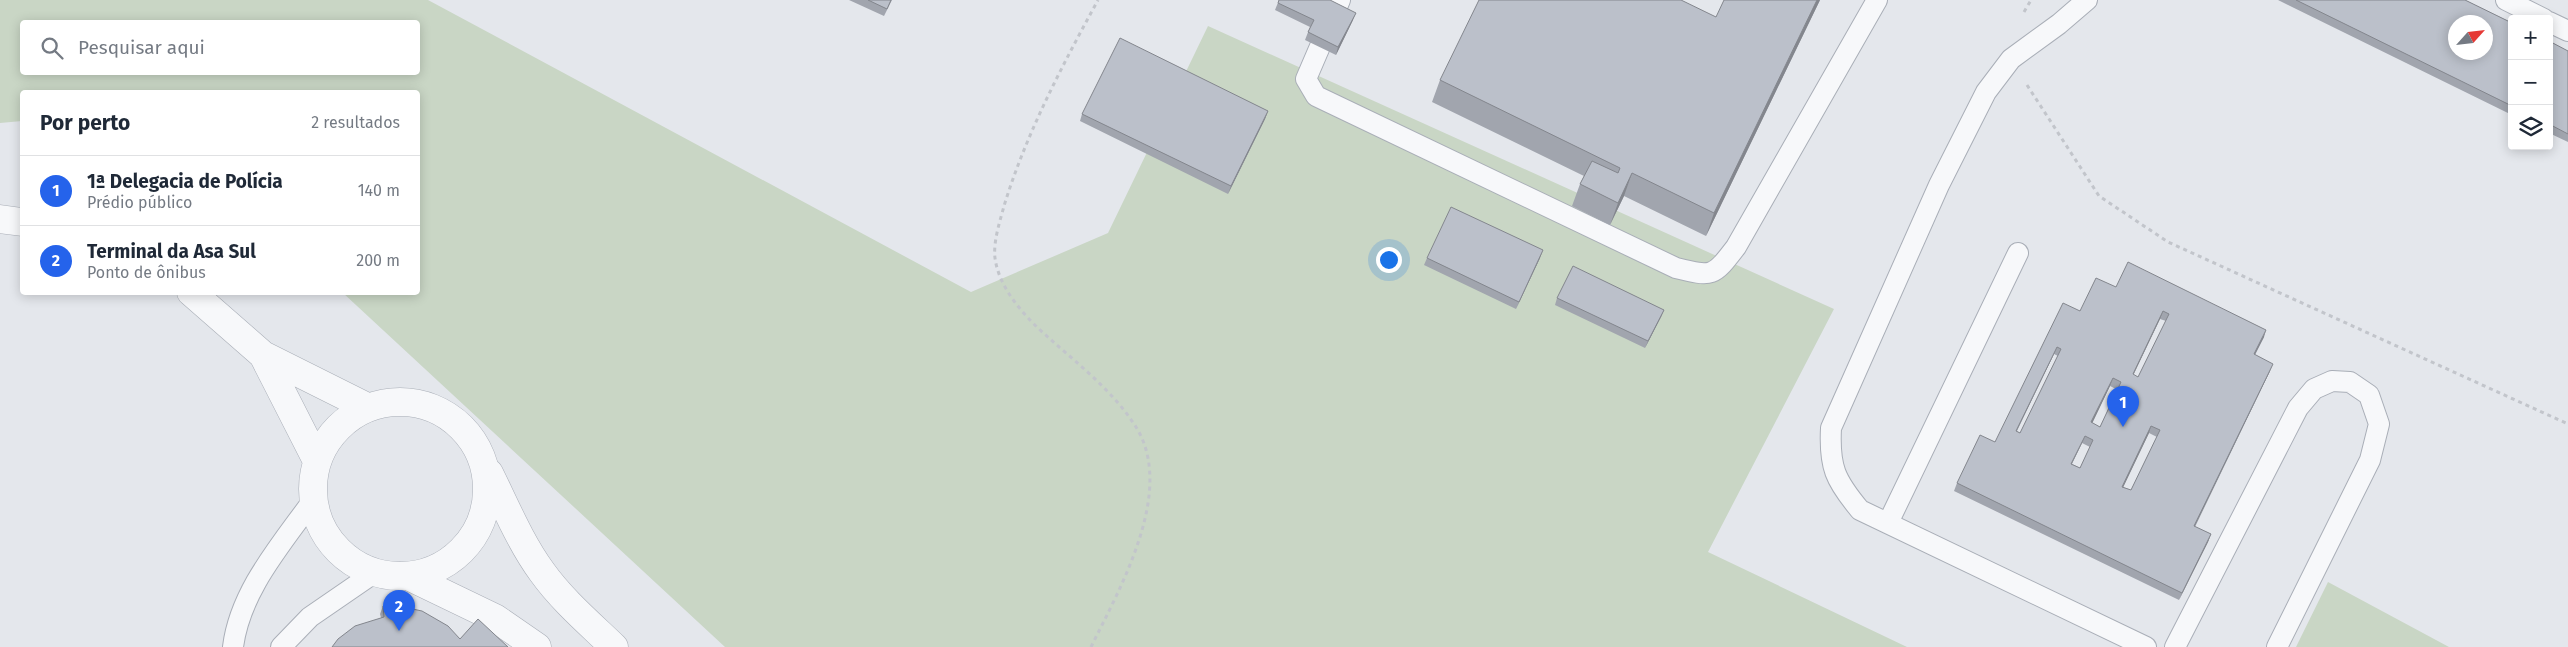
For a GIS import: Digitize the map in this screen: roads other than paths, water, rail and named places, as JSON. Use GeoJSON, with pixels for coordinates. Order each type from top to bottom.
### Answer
{"type":"FeatureCollection","features":[{"type":"Feature","properties":{"kind":"street"},"geometry":{"type":"LineString","coordinates":[[0,219],[20,222]]}},
{"type":"Feature","properties":{"kind":"street"},"geometry":{"type":"LineString","coordinates":[[194,295],[263,355],[367,407]]}},
{"type":"Feature","properties":{"kind":"street"},"geometry":{"type":"LineString","coordinates":[[263,355],[317,461]]}},
{"type":"Feature","properties":{"kind":"street"},"geometry":{"type":"LineString","coordinates":[[537,647],[495,618],[410,577],[374,573],[345,557],[324,531],[313,500],[317,461],[337,428],[367,407],[403,401],[439,410],[468,432],[524,543],[543,573],[575,609],[614,647]]}},
{"type":"Feature","properties":{"kind":"street"},"geometry":{"type":"LineString","coordinates":[[410,577],[446,565],[473,538],[487,502],[485,464]]}},
{"type":"Feature","properties":{"kind":"lane"},"geometry":{"type":"LineString","coordinates":[[1340,0],[1306,80],[1316,96],[1676,268],[1705,275],[1720,269],[1736,247],[1877,0]]}},
{"type":"Feature","properties":{"kind":"lane"},"geometry":{"type":"LineString","coordinates":[[2087,0],[2059,24],[2011,59],[1986,92],[1939,184],[1831,428],[1830,455],[1842,488],[1860,510],[2146,647]]}},
{"type":"Feature","properties":{"kind":"lane"},"geometry":{"type":"LineString","coordinates":[[2506,0],[2536,15]]}},
{"type":"Feature","properties":{"kind":"lane"},"geometry":{"type":"LineString","coordinates":[[2553,24],[2568,31]]}},
{"type":"Feature","properties":{"kind":"lane"},"geometry":{"type":"LineString","coordinates":[[1888,523],[2018,253]]}},
{"type":"Feature","properties":{"kind":"lane"},"geometry":{"type":"LineString","coordinates":[[2174,647],[2298,408],[2314,389],[2332,381],[2350,382],[2369,396],[2379,424],[2370,460],[2277,647]]}},
{"type":"Feature","properties":{"kind":"lane"},"geometry":{"type":"LineString","coordinates":[[233,647],[235,627],[257,578],[313,500]]}},
{"type":"Feature","properties":{"kind":"lane"},"geometry":{"type":"LineString","coordinates":[[281,647],[310,617],[374,573]]}},
{"type":"Feature","properties":{"kind":"place","name":"1ª Delegacia de Polícia"},"geometry":{"type":"Point","coordinates":[2123,427]}},
{"type":"Feature","properties":{"kind":"place","name":"Terminal da Asa Sul"},"geometry":{"type":"Point","coordinates":[399,631]}}]}
